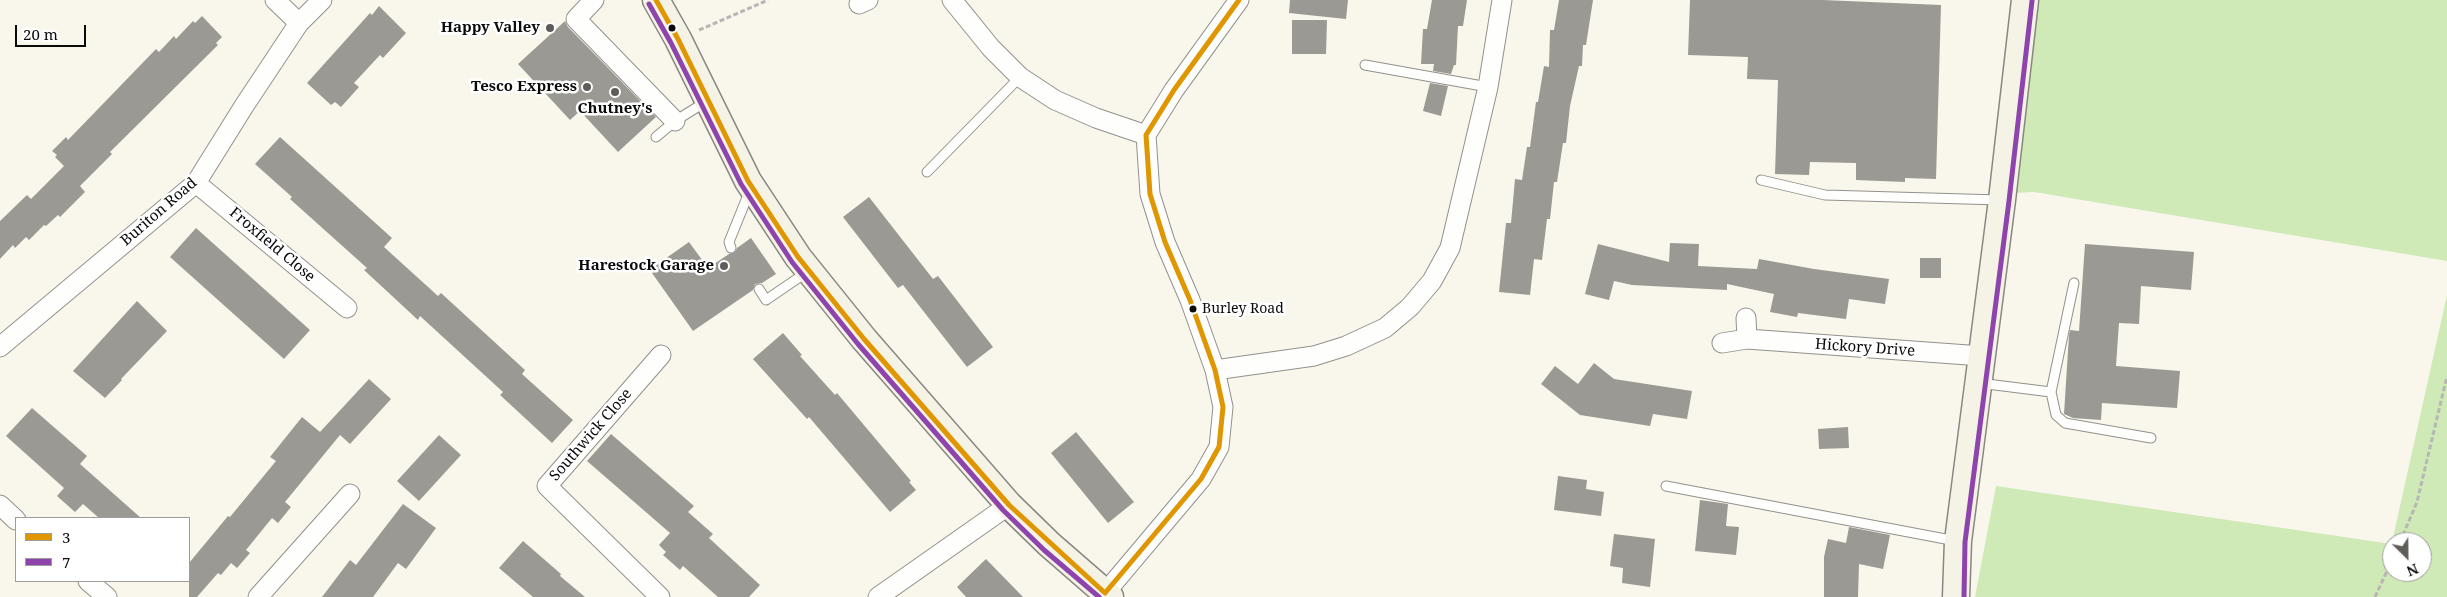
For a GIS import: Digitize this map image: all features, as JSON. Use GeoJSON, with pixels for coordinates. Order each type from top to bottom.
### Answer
{"type":"FeatureCollection","features":[{"type":"Feature","properties":{"kind":"street"},"geometry":{"type":"LineString","coordinates":[[275,0],[299,23]]}},
{"type":"Feature","properties":{"kind":"street","name":"Buriton Road"},"geometry":{"type":"LineString","coordinates":[[0,347],[196,183],[299,23],[322,0]]}},
{"type":"Feature","properties":{"kind":"street"},"geometry":{"type":"LineString","coordinates":[[594,0],[576,18],[675,121]]}},
{"type":"Feature","properties":{"kind":"street"},"geometry":{"type":"LineString","coordinates":[[656,0],[678,39],[751,186],[809,270],[870,346],[1009,505],[1107,595],[1201,478],[1220,447],[1223,407],[1215,370],[1190,300],[1165,242],[1150,194],[1146,135],[1174,90],[1239,0]]}},
{"type":"Feature","properties":{"kind":"street"},"geometry":{"type":"LineString","coordinates":[[952,0],[991,48],[1020,77],[1063,104],[1096,118],[1146,135]]}},
{"type":"Feature","properties":{"kind":"street"},"geometry":{"type":"LineString","coordinates":[[1215,370],[1314,356],[1346,346],[1385,328],[1410,307],[1432,281],[1450,248],[1488,87],[1502,0]]}},
{"type":"Feature","properties":{"kind":"street"},"geometry":{"type":"LineString","coordinates":[[1956,597],[1958,541],[2002,200],[2025,0]]}},
{"type":"Feature","properties":{"kind":"street","name":"Froxfield Close"},"geometry":{"type":"LineString","coordinates":[[196,183],[347,308]]}},
{"type":"Feature","properties":{"kind":"street"},"geometry":{"type":"LineString","coordinates":[[1746,318],[1747,339]]}},
{"type":"Feature","properties":{"kind":"street","name":"Hickory Drive"},"geometry":{"type":"LineString","coordinates":[[1722,342],[1747,339],[1982,356]]}},
{"type":"Feature","properties":{"kind":"street","name":"Southwick Close"},"geometry":{"type":"LineString","coordinates":[[660,597],[547,486],[661,355]]}},
{"type":"Feature","properties":{"kind":"street"},"geometry":{"type":"LineString","coordinates":[[258,597],[350,494]]}},
{"type":"Feature","properties":{"kind":"street"},"geometry":{"type":"LineString","coordinates":[[0,505],[15,519]]}},
{"type":"Feature","properties":{"kind":"street"},"geometry":{"type":"LineString","coordinates":[[878,597],[1009,505]]}},
{"type":"Feature","properties":{"kind":"street"},"geometry":{"type":"LineString","coordinates":[[89,582],[107,597]]}},
{"type":"Feature","properties":{"kind":"lane"},"geometry":{"type":"LineString","coordinates":[[1365,65],[1488,87]]}},
{"type":"Feature","properties":{"kind":"lane"},"geometry":{"type":"LineString","coordinates":[[926,172],[1020,77]]}},
{"type":"Feature","properties":{"kind":"lane"},"geometry":{"type":"LineString","coordinates":[[656,137],[675,121],[708,101]]}},
{"type":"Feature","properties":{"kind":"lane"},"geometry":{"type":"LineString","coordinates":[[1761,180],[1825,195],[2002,200]]}},
{"type":"Feature","properties":{"kind":"lane"},"geometry":{"type":"LineString","coordinates":[[731,248],[729,242],[751,186]]}},
{"type":"Feature","properties":{"kind":"lane"},"geometry":{"type":"LineString","coordinates":[[759,289],[766,300],[809,270]]}},
{"type":"Feature","properties":{"kind":"lane"},"geometry":{"type":"LineString","coordinates":[[2074,283],[2051,392],[2056,415],[2065,422],[2152,438]]}},
{"type":"Feature","properties":{"kind":"lane"},"geometry":{"type":"LineString","coordinates":[[1979,383],[2051,392]]}},
{"type":"Feature","properties":{"kind":"lane"},"geometry":{"type":"LineString","coordinates":[[1666,486],[1958,541]]}},
{"type":"Feature","properties":{"kind":"path"},"geometry":{"type":"LineString","coordinates":[[678,39],[768,0]]}},
{"type":"Feature","properties":{"kind":"path"},"geometry":{"type":"LineString","coordinates":[[2404,532],[2417,502],[2447,376]]}},
{"type":"Feature","properties":{"kind":"path"},"geometry":{"type":"LineString","coordinates":[[2375,597],[2382,582]]}},
{"type":"Feature","properties":{"kind":"green space"},"geometry":{"type":"Polygon","coordinates":[[[2037,0],[2447,0],[2447,261],[2034,192],[2013,193],[2037,0]]]}},
{"type":"Feature","properties":{"kind":"green space"},"geometry":{"type":"Polygon","coordinates":[[[2447,295],[2447,597],[1975,597],[1996,486],[2382,543],[2382,582],[2432,582],[2432,532],[2394,532],[2447,295]]]}},
{"type":"Feature","properties":{"kind":"building"},"geometry":{"type":"Polygon","coordinates":[[[1290,0],[1348,0],[1346,19],[1289,13],[1290,0]]]}},
{"type":"Feature","properties":{"kind":"building"},"geometry":{"type":"Polygon","coordinates":[[[1432,0],[1467,0],[1463,26],[1458,26],[1456,65],[1454,65],[1451,74],[1433,71],[1434,64],[1421,64],[1423,29],[1427,29],[1432,0]]]}},
{"type":"Feature","properties":{"kind":"building"},"geometry":{"type":"Polygon","coordinates":[[[1559,0],[1593,0],[1586,45],[1583,45],[1582,66],[1579,66],[1570,106],[1566,143],[1563,143],[1557,182],[1554,182],[1550,219],[1547,219],[1542,260],[1534,259],[1530,295],[1499,292],[1506,223],[1511,223],[1515,179],[1522,180],[1527,147],[1530,147],[1536,102],[1538,102],[1544,66],[1549,67],[1550,30],[1554,30],[1559,0]]]}},
{"type":"Feature","properties":{"kind":"building"},"geometry":{"type":"Polygon","coordinates":[[[1690,0],[1823,0],[1941,5],[1936,179],[1905,178],[1905,182],[1856,180],[1856,163],[1810,162],[1809,175],[1775,174],[1778,80],[1747,79],[1748,57],[1688,55],[1690,0]]]}},
{"type":"Feature","properties":{"kind":"building"},"geometry":{"type":"Polygon","coordinates":[[[379,6],[406,33],[383,58],[380,55],[354,83],[359,87],[341,107],[335,102],[331,105],[307,83],[370,13],[372,15],[379,6]]]}},
{"type":"Feature","properties":{"kind":"building"},"geometry":{"type":"Polygon","coordinates":[[[202,16],[222,37],[216,43],[218,45],[110,152],[112,154],[80,186],[85,192],[60,217],[58,215],[46,226],[44,225],[29,240],[26,237],[15,248],[13,245],[0,259],[0,221],[27,195],[31,199],[64,166],[52,151],[66,137],[68,140],[156,49],[159,52],[174,36],[176,39],[193,21],[195,23],[202,16]]]}},
{"type":"Feature","properties":{"kind":"building"},"geometry":{"type":"Polygon","coordinates":[[[1292,20],[1327,20],[1326,54],[1292,54],[1292,20]]]}},
{"type":"Feature","properties":{"kind":"building","name":"Tesco Express"},"geometry":{"type":"Polygon","coordinates":[[[565,21],[568,27],[656,117],[618,152],[580,111],[570,120],[518,64],[565,21]]]}},
{"type":"Feature","properties":{"kind":"building"},"geometry":{"type":"Polygon","coordinates":[[[1430,83],[1448,86],[1441,116],[1423,111],[1430,83]]]}},
{"type":"Feature","properties":{"kind":"building"},"geometry":{"type":"Polygon","coordinates":[[[280,137],[392,238],[384,247],[438,296],[441,293],[525,370],[522,374],[573,420],[552,443],[500,395],[503,392],[420,316],[418,320],[364,270],[367,268],[290,199],[292,197],[255,164],[280,137]]]}},
{"type":"Feature","properties":{"kind":"building"},"geometry":{"type":"Polygon","coordinates":[[[869,197],[933,279],[938,276],[993,347],[967,367],[903,285],[898,288],[843,217],[869,197]]]}},
{"type":"Feature","properties":{"kind":"building"},"geometry":{"type":"Polygon","coordinates":[[[196,228],[310,330],[284,359],[170,257],[196,228]]]}},
{"type":"Feature","properties":{"kind":"building"},"geometry":{"type":"Polygon","coordinates":[[[751,238],[776,274],[762,283],[755,284],[753,290],[693,331],[652,273],[654,272],[652,268],[689,242],[708,268],[735,252],[737,248],[751,238]]]}},
{"type":"Feature","properties":{"kind":"building"},"geometry":{"type":"Polygon","coordinates":[[[1670,243],[1699,244],[1698,266],[1757,269],[1759,259],[1814,269],[1889,279],[1885,304],[1849,299],[1846,319],[1798,313],[1797,317],[1770,312],[1774,294],[1727,284],[1727,290],[1632,285],[1614,281],[1609,300],[1585,294],[1598,244],[1669,262],[1670,243]]]}},
{"type":"Feature","properties":{"kind":"building"},"geometry":{"type":"Polygon","coordinates":[[[2085,244],[2194,252],[2191,290],[2141,286],[2139,324],[2119,323],[2116,366],[2180,371],[2177,408],[2102,403],[2101,420],[2073,418],[2064,414],[2069,335],[2070,330],[2079,331],[2085,244]]]}},
{"type":"Feature","properties":{"kind":"building"},"geometry":{"type":"Polygon","coordinates":[[[1920,258],[1941,258],[1941,278],[1920,278],[1920,258]]]}},
{"type":"Feature","properties":{"kind":"building"},"geometry":{"type":"Polygon","coordinates":[[[137,301],[167,331],[105,398],[73,371],[137,301]]]}},
{"type":"Feature","properties":{"kind":"building"},"geometry":{"type":"Polygon","coordinates":[[[783,333],[802,355],[800,356],[835,395],[837,393],[911,481],[909,482],[916,490],[890,512],[809,417],[807,419],[753,359],[783,333]]]}},
{"type":"Feature","properties":{"kind":"building"},"geometry":{"type":"Polygon","coordinates":[[[1594,363],[1614,379],[1692,391],[1687,419],[1653,414],[1650,426],[1580,415],[1541,384],[1555,366],[1578,384],[1594,363]]]}},
{"type":"Feature","properties":{"kind":"building"},"geometry":{"type":"Polygon","coordinates":[[[369,379],[391,399],[350,444],[340,435],[285,502],[291,507],[278,523],[272,518],[246,550],[250,553],[237,568],[231,563],[221,575],[218,573],[197,597],[189,597],[190,562],[276,461],[270,457],[302,417],[320,432],[369,379]]]}},
{"type":"Feature","properties":{"kind":"building"},"geometry":{"type":"Polygon","coordinates":[[[32,408],[87,456],[80,464],[140,517],[98,517],[83,504],[75,512],[57,496],[64,488],[6,436],[32,408]]]}},
{"type":"Feature","properties":{"kind":"building"},"geometry":{"type":"Polygon","coordinates":[[[1848,427],[1849,448],[1819,449],[1818,429],[1848,427]]]}},
{"type":"Feature","properties":{"kind":"building"},"geometry":{"type":"Polygon","coordinates":[[[1076,432],[1134,502],[1108,523],[1051,453],[1076,432]]]}},
{"type":"Feature","properties":{"kind":"building"},"geometry":{"type":"Polygon","coordinates":[[[611,434],[694,506],[688,512],[713,534],[709,538],[760,585],[749,597],[718,597],[683,566],[680,570],[663,555],[666,552],[659,545],[670,533],[587,461],[611,434]]]}},
{"type":"Feature","properties":{"kind":"building"},"geometry":{"type":"Polygon","coordinates":[[[439,435],[461,455],[419,501],[397,481],[439,435]]]}},
{"type":"Feature","properties":{"kind":"building"},"geometry":{"type":"Polygon","coordinates":[[[1558,476],[1587,480],[1586,489],[1604,492],[1601,516],[1554,510],[1558,476]]]}},
{"type":"Feature","properties":{"kind":"building"},"geometry":{"type":"Polygon","coordinates":[[[1700,500],[1728,504],[1726,526],[1739,527],[1736,555],[1695,551],[1700,500]]]}},
{"type":"Feature","properties":{"kind":"building"},"geometry":{"type":"Polygon","coordinates":[[[403,504],[436,528],[406,569],[398,563],[373,597],[322,597],[350,560],[356,565],[403,504]]]}},
{"type":"Feature","properties":{"kind":"building"},"geometry":{"type":"Polygon","coordinates":[[[1849,527],[1890,535],[1883,569],[1859,564],[1858,597],[1824,597],[1824,557],[1828,539],[1846,543],[1849,527]]]}},
{"type":"Feature","properties":{"kind":"building"},"geometry":{"type":"Polygon","coordinates":[[[1614,534],[1655,539],[1650,587],[1622,583],[1623,568],[1610,566],[1614,534]]]}},
{"type":"Feature","properties":{"kind":"building"},"geometry":{"type":"Polygon","coordinates":[[[523,541],[585,597],[533,597],[499,568],[523,541]]]}},
{"type":"Feature","properties":{"kind":"building"},"geometry":{"type":"Polygon","coordinates":[[[986,559],[1023,597],[966,597],[957,587],[986,559]]]}},
{"type":"Feature","properties":{"kind":"transit line","name":"3"},"geometry":{"type":"LineString","coordinates":[[656,0],[678,39],[748,181],[798,257],[864,339],[1009,505],[1105,593],[1201,479],[1219,447],[1223,407],[1215,370],[1190,300],[1165,242],[1150,194],[1146,135],[1174,90],[1239,0]]}},
{"type":"Feature","properties":{"kind":"transit line","name":"7"},"geometry":{"type":"LineString","coordinates":[[1964,597],[1965,542],[2009,201],[2032,1]]}},
{"type":"Feature","properties":{"kind":"transit line","name":"7"},"geometry":{"type":"LineString","coordinates":[[649,4],[671,43],[741,184],[792,262],[858,344],[1003,510],[1044,550],[1099,597]]}},
{"type":"Feature","properties":{"kind":"place","name":"Happy Valley"},"geometry":{"type":"Point","coordinates":[550,28]}},
{"type":"Feature","properties":{"kind":"place","name":"Tesco Express"},"geometry":{"type":"Point","coordinates":[587,87]}},
{"type":"Feature","properties":{"kind":"place","name":"Chutney's"},"geometry":{"type":"Point","coordinates":[615,92]}},
{"type":"Feature","properties":{"kind":"place","name":"Harestock Garage"},"geometry":{"type":"Point","coordinates":[724,266]}},
{"type":"Feature","properties":{"kind":"place","name":"Burley Road"},"geometry":{"type":"Point","coordinates":[1193,309]}}]}
